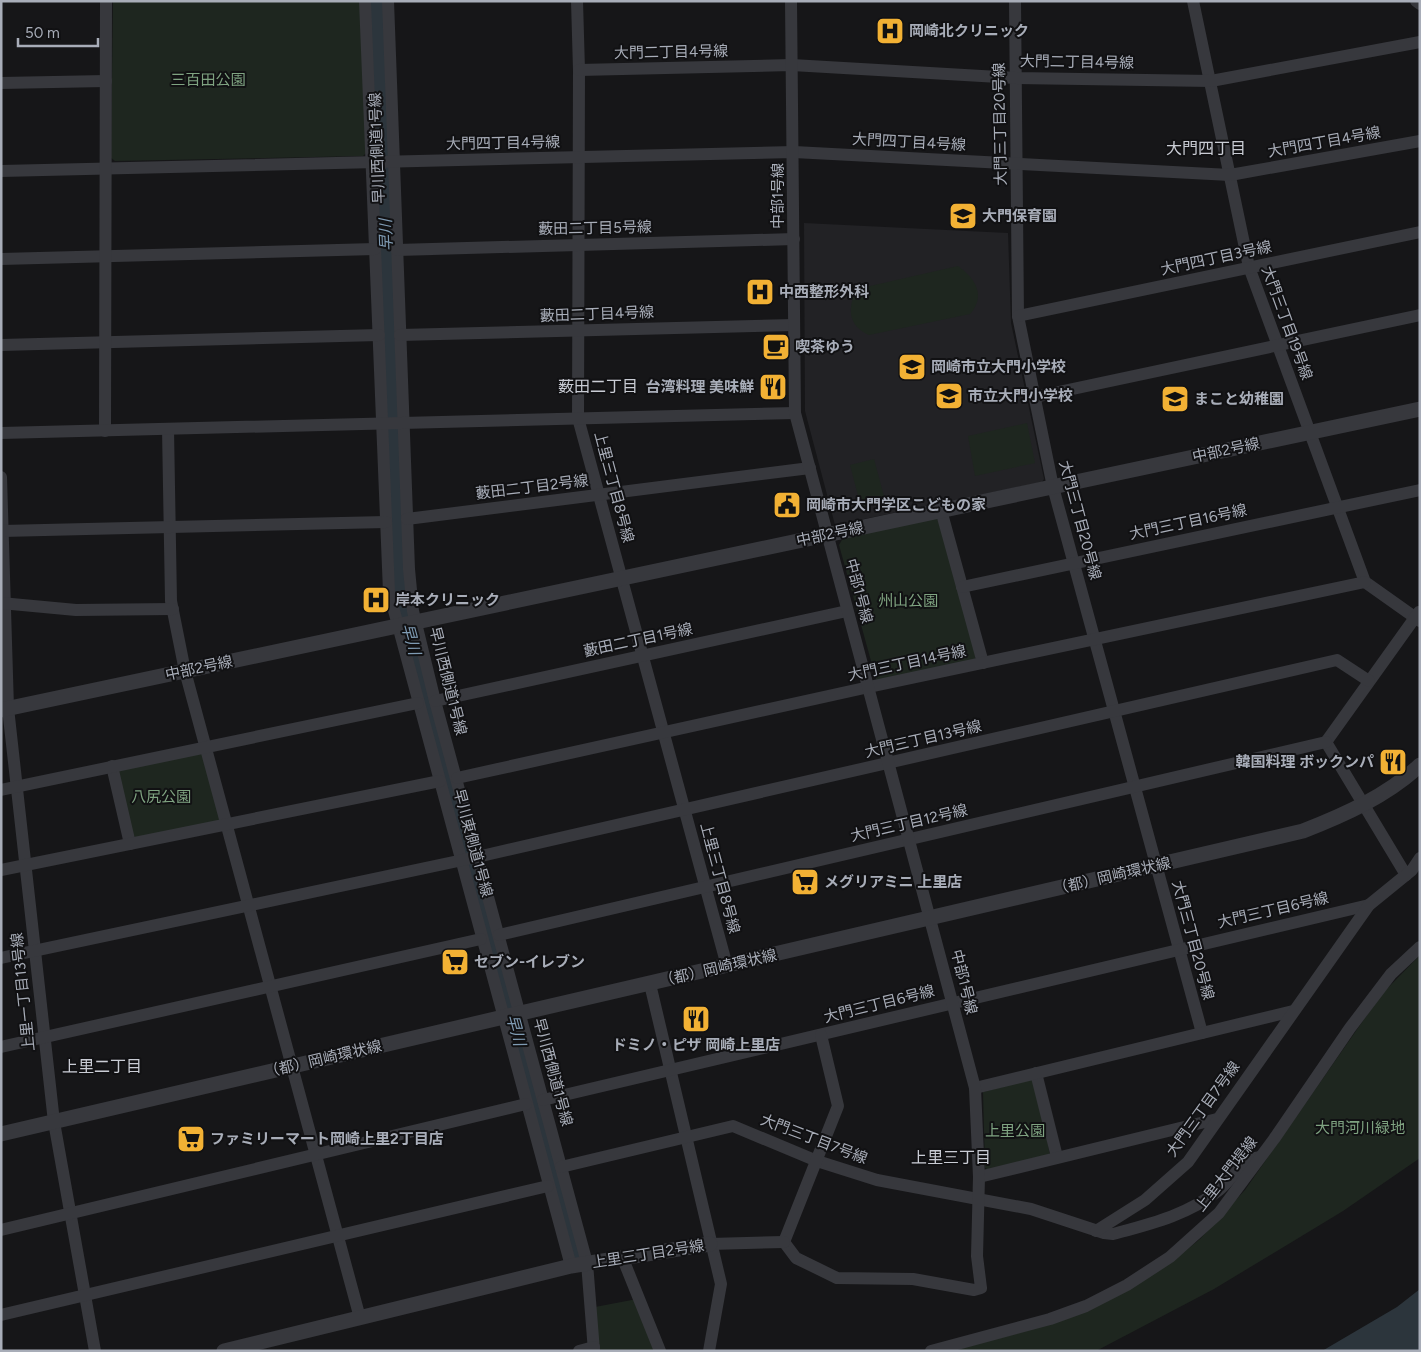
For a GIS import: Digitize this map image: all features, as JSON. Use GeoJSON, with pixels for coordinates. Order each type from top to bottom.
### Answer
{"type":"FeatureCollection","features":[{"type":"Feature","properties":{"kind":"street"},"geometry":{"type":"LineString","coordinates":[[105,431],[106,1]]}},
{"type":"Feature","properties":{"kind":"street"},"geometry":{"type":"LineString","coordinates":[[1,345],[379,335],[365,1]]}},
{"type":"Feature","properties":{"kind":"street","name":"早川西側道1号線"},"geometry":{"type":"LineString","coordinates":[[388,1],[409,569],[416,622],[435,701],[587,1263],[594,1349]]}},
{"type":"Feature","properties":{"kind":"street","name":"上里三丁目8号線"},"geometry":{"type":"LineString","coordinates":[[577,1],[580,70],[578,418],[727,966]]}},
{"type":"Feature","properties":{"kind":"street","name":"中部1号線"},"geometry":{"type":"LineString","coordinates":[[791,1],[794,152],[795,413],[975,1088],[979,1177],[978,1199]]}},
{"type":"Feature","properties":{"kind":"street","name":"大門三丁目20号線"},"geometry":{"type":"LineString","coordinates":[[1015,1],[1018,316],[1053,486],[1096,638],[1202,1034]]}},
{"type":"Feature","properties":{"kind":"street","name":"大門三丁目19号線"},"geometry":{"type":"LineString","coordinates":[[1194,1],[1249,267],[1365,582]]}},
{"type":"Feature","properties":{"kind":"street"},"geometry":{"type":"LineString","coordinates":[[1416,1],[1420,4]]}},
{"type":"Feature","properties":{"kind":"street","name":"大門二丁目4号線"},"geometry":{"type":"LineString","coordinates":[[580,70],[792,65],[1016,78],[1211,82],[1420,42]]}},
{"type":"Feature","properties":{"kind":"street"},"geometry":{"type":"LineString","coordinates":[[1,83],[106,81]]}},
{"type":"Feature","properties":{"kind":"street","name":"大門四丁目4号線"},"geometry":{"type":"LineString","coordinates":[[372,162],[794,152],[1230,175],[1420,141]]}},
{"type":"Feature","properties":{"kind":"street"},"geometry":{"type":"LineString","coordinates":[[1,171],[372,162]]}},
{"type":"Feature","properties":{"kind":"street","name":"大門四丁目3号線"},"geometry":{"type":"LineString","coordinates":[[1018,316],[1420,232]]}},
{"type":"Feature","properties":{"kind":"street","name":"藪田二丁目5号線"},"geometry":{"type":"LineString","coordinates":[[397,250],[794,240]]}},
{"type":"Feature","properties":{"kind":"street"},"geometry":{"type":"LineString","coordinates":[[1,259],[375,249]]}},
{"type":"Feature","properties":{"kind":"street"},"geometry":{"type":"LineString","coordinates":[[1035,397],[1420,315]]}},
{"type":"Feature","properties":{"kind":"street","name":"藪田二丁目4号線"},"geometry":{"type":"LineString","coordinates":[[400,335],[794,325]]}},
{"type":"Feature","properties":{"kind":"street","name":"早川東側道1号線"},"geometry":{"type":"LineString","coordinates":[[379,335],[389,592],[481,939],[571,1266]]}},
{"type":"Feature","properties":{"kind":"street","name":"中部2号線"},"geometry":{"type":"LineString","coordinates":[[5,709],[1420,409]]}},
{"type":"Feature","properties":{"kind":"street"},"geometry":{"type":"LineString","coordinates":[[1,433],[795,413]]}},
{"type":"Feature","properties":{"kind":"street"},"geometry":{"type":"LineString","coordinates":[[168,429],[173,610],[186,671],[294,1066],[360,1318]]}},
{"type":"Feature","properties":{"kind":"street","name":"藪田二丁目2号線"},"geometry":{"type":"LineString","coordinates":[[407,519],[810,468]]}},
{"type":"Feature","properties":{"kind":"street","name":"上里一丁目13号線"},"geometry":{"type":"LineString","coordinates":[[1,477],[5,709],[17,786],[54,1122],[95,1351]]}},
{"type":"Feature","properties":{"kind":"street","name":"大門三丁目16号線"},"geometry":{"type":"LineString","coordinates":[[962,587],[1420,490]]}},
{"type":"Feature","properties":{"kind":"street"},"geometry":{"type":"LineString","coordinates":[[941,510],[983,663]]}},
{"type":"Feature","properties":{"kind":"street"},"geometry":{"type":"LineString","coordinates":[[2,531],[386,522]]}},
{"type":"Feature","properties":{"kind":"street"},"geometry":{"type":"LineString","coordinates":[[1365,582],[1418,617],[1369,681],[1326,742],[1406,875]]}},
{"type":"Feature","properties":{"kind":"street","name":"大門三丁目14号線"},"geometry":{"type":"LineString","coordinates":[[456,778],[1096,638],[1365,582]]}},
{"type":"Feature","properties":{"kind":"street"},"geometry":{"type":"LineString","coordinates":[[3,603],[76,610],[173,610]]}},
{"type":"Feature","properties":{"kind":"street","name":"藪田二丁目1号線"},"geometry":{"type":"LineString","coordinates":[[435,701],[847,611]]}},
{"type":"Feature","properties":{"kind":"street","name":"大門三丁目13号線"},"geometry":{"type":"LineString","coordinates":[[1,958],[477,857],[1337,660],[1369,681]]}},
{"type":"Feature","properties":{"kind":"street"},"geometry":{"type":"LineString","coordinates":[[1,790],[418,703]]}},
{"type":"Feature","properties":{"kind":"street","name":"大門三丁目12号線"},"geometry":{"type":"LineString","coordinates":[[499,935],[1326,742]]}},
{"type":"Feature","properties":{"kind":"street","name":"（都）岡崎環状線"},"geometry":{"type":"LineString","coordinates":[[1,1134],[1303,831],[1337,818],[1363,805],[1420,765]]}},
{"type":"Feature","properties":{"kind":"street"},"geometry":{"type":"LineString","coordinates":[[112,766],[130,844]]}},
{"type":"Feature","properties":{"kind":"street"},"geometry":{"type":"LineString","coordinates":[[1,870],[440,781]]}},
{"type":"Feature","properties":{"kind":"street","name":"大門三丁目7号線"},"geometry":{"type":"LineString","coordinates":[[561,1167],[733,1126],[817,1160],[877,1180],[1031,1209],[1096,1231],[1146,1200],[1188,1162],[1369,904],[1406,875],[1420,858]]}},
{"type":"Feature","properties":{"kind":"street","name":"大門三丁目6号線"},"geometry":{"type":"LineString","coordinates":[[543,1100],[1369,904]]}},
{"type":"Feature","properties":{"kind":"street"},"geometry":{"type":"LineString","coordinates":[[1,1046],[481,939]]}},
{"type":"Feature","properties":{"kind":"street","name":"上里大門堤線"},"geometry":{"type":"LineString","coordinates":[[931,1351],[1050,1319],[1086,1306],[1127,1285],[1170,1256],[1200,1232],[1219,1213],[1350,1028],[1391,974],[1420,947]]}},
{"type":"Feature","properties":{"kind":"street"},"geometry":{"type":"LineString","coordinates":[[650,984],[721,1284],[709,1351]]}},
{"type":"Feature","properties":{"kind":"street"},"geometry":{"type":"LineString","coordinates":[[975,1088],[1293,1011]]}},
{"type":"Feature","properties":{"kind":"street"},"geometry":{"type":"LineString","coordinates":[[822,1035],[838,1106],[784,1242],[796,1258],[837,1278],[913,1279],[974,1290],[981,1288],[977,1256],[978,1199]]}},
{"type":"Feature","properties":{"kind":"street"},"geometry":{"type":"LineString","coordinates":[[1036,1073],[1057,1157]]}},
{"type":"Feature","properties":{"kind":"street"},"geometry":{"type":"LineString","coordinates":[[1,1230],[526,1104]]}},
{"type":"Feature","properties":{"kind":"street"},"geometry":{"type":"LineString","coordinates":[[979,1177],[1217,1119]]}},
{"type":"Feature","properties":{"kind":"street"},"geometry":{"type":"LineString","coordinates":[[1096,1231],[1113,1234],[1168,1219],[1219,1190],[1238,1169],[1253,1158],[1260,1157]]}},
{"type":"Feature","properties":{"kind":"street"},"geometry":{"type":"LineString","coordinates":[[1,1315],[548,1186]]}},
{"type":"Feature","properties":{"kind":"street","name":"上里三丁目2号線"},"geometry":{"type":"LineString","coordinates":[[224,1351],[261,1346],[360,1318],[571,1266],[710,1244],[784,1242]]}},
{"type":"Feature","properties":{"kind":"street"},"geometry":{"type":"LineString","coordinates":[[623,1258],[660,1351]]}},
{"type":"Feature","properties":{"kind":"street"},"geometry":{"type":"LineString","coordinates":[[580,1351],[594,1349]]}},
{"type":"Feature","properties":{"kind":"shaded area","name":"岡崎市立大門小学校"},"geometry":{"type":"Polygon","coordinates":[[[804,223],[1008,233],[1011,323],[1044,479],[1042,482],[835,525],[805,411],[804,223]]]}},
{"type":"Feature","properties":{"kind":"shaded area"},"geometry":{"type":"Polygon","coordinates":[[[1420,1289],[1420,1351],[1322,1351],[1397,1307],[1420,1289]]]}},
{"type":"Feature","properties":{"kind":"green space","name":"三百田公園"},"geometry":{"type":"Polygon","coordinates":[[[113,1],[360,1],[366,153],[363,156],[115,161],[111,158],[113,1]]]}},
{"type":"Feature","properties":{"kind":"green space"},"geometry":{"type":"Polygon","coordinates":[[[958,266],[970,276],[977,288],[977,301],[970,314],[869,335],[853,322],[851,310],[857,289],[958,266]]]}},
{"type":"Feature","properties":{"kind":"green space"},"geometry":{"type":"Polygon","coordinates":[[[1027,423],[1035,463],[975,476],[968,436],[1027,423]]]}},
{"type":"Feature","properties":{"kind":"green space"},"geometry":{"type":"Polygon","coordinates":[[[874,459],[885,500],[861,507],[850,465],[874,459]]]}},
{"type":"Feature","properties":{"kind":"green space","name":"州山公園"},"geometry":{"type":"Polygon","coordinates":[[[935,518],[939,520],[976,657],[973,661],[879,680],[876,679],[839,545],[843,538],[935,518]]]}},
{"type":"Feature","properties":{"kind":"green space","name":"八尻公園"},"geometry":{"type":"Polygon","coordinates":[[[200,752],[203,755],[219,821],[136,838],[131,835],[117,773],[120,769],[200,752]]]}},
{"type":"Feature","properties":{"kind":"green space","name":"大門河川緑地"},"geometry":{"type":"Polygon","coordinates":[[[1420,955],[1420,1158],[1343,1211],[1214,1289],[1096,1351],[951,1351],[1051,1324],[1178,1257],[1200,1239],[1245,1190],[1381,995],[1420,955]]]}},
{"type":"Feature","properties":{"kind":"green space","name":"上里公園"},"geometry":{"type":"Polygon","coordinates":[[[1032,1079],[1036,1081],[1050,1155],[988,1170],[985,1168],[983,1092],[1032,1079]]]}},
{"type":"Feature","properties":{"kind":"green space"},"geometry":{"type":"Polygon","coordinates":[[[637,1299],[657,1351],[598,1351],[595,1307],[637,1299]]]}},
{"type":"Feature","properties":{"kind":"waterway","name":"早川"},"geometry":{"type":"LineString","coordinates":[[377,1],[398,577],[403,611],[577,1256]]}},
{"type":"Feature","properties":{"kind":"place","name":"岡崎北クリニック"},"geometry":{"type":"Point","coordinates":[890,31]}},
{"type":"Feature","properties":{"kind":"place","name":"大門保育園"},"geometry":{"type":"Point","coordinates":[963,216]}},
{"type":"Feature","properties":{"kind":"place","name":"中西整形外科"},"geometry":{"type":"Point","coordinates":[760,292]}},
{"type":"Feature","properties":{"kind":"place","name":"喫茶ゆう"},"geometry":{"type":"Point","coordinates":[776,347]}},
{"type":"Feature","properties":{"kind":"place","name":"岡崎市立大門小学校"},"geometry":{"type":"Point","coordinates":[912,367]}},
{"type":"Feature","properties":{"kind":"place","name":"台湾料理 美味鮮"},"geometry":{"type":"Point","coordinates":[773,387]}},
{"type":"Feature","properties":{"kind":"place","name":"市立大門小学校"},"geometry":{"type":"Point","coordinates":[949,396]}},
{"type":"Feature","properties":{"kind":"place","name":"まこと幼稚園"},"geometry":{"type":"Point","coordinates":[1175,399]}},
{"type":"Feature","properties":{"kind":"place","name":"岡崎市大門学区こどもの家"},"geometry":{"type":"Point","coordinates":[787,505]}},
{"type":"Feature","properties":{"kind":"place","name":"岸本クリニック"},"geometry":{"type":"Point","coordinates":[376,600]}},
{"type":"Feature","properties":{"kind":"place","name":"韓国料理 ボックンパ"},"geometry":{"type":"Point","coordinates":[1393,762]}},
{"type":"Feature","properties":{"kind":"place","name":"メグリアミニ 上里店"},"geometry":{"type":"Point","coordinates":[805,882]}},
{"type":"Feature","properties":{"kind":"place","name":"セブン-イレブン"},"geometry":{"type":"Point","coordinates":[455,962]}},
{"type":"Feature","properties":{"kind":"place","name":"ドミノ・ピザ 岡崎上里店"},"geometry":{"type":"Point","coordinates":[696,1019]}},
{"type":"Feature","properties":{"kind":"place","name":"ファミリーマート岡崎上里2丁目店"},"geometry":{"type":"Point","coordinates":[191,1139]}},
{"type":"Feature","properties":{"kind":"district","name":"大門四丁目"},"geometry":{"type":"Point","coordinates":[1206,148]}},
{"type":"Feature","properties":{"kind":"district","name":"薮田二丁目"},"geometry":{"type":"Point","coordinates":[598,386]}},
{"type":"Feature","properties":{"kind":"district","name":"上里二丁目"},"geometry":{"type":"Point","coordinates":[102,1066]}},
{"type":"Feature","properties":{"kind":"district","name":"上里三丁目"},"geometry":{"type":"Point","coordinates":[951,1157]}}]}
